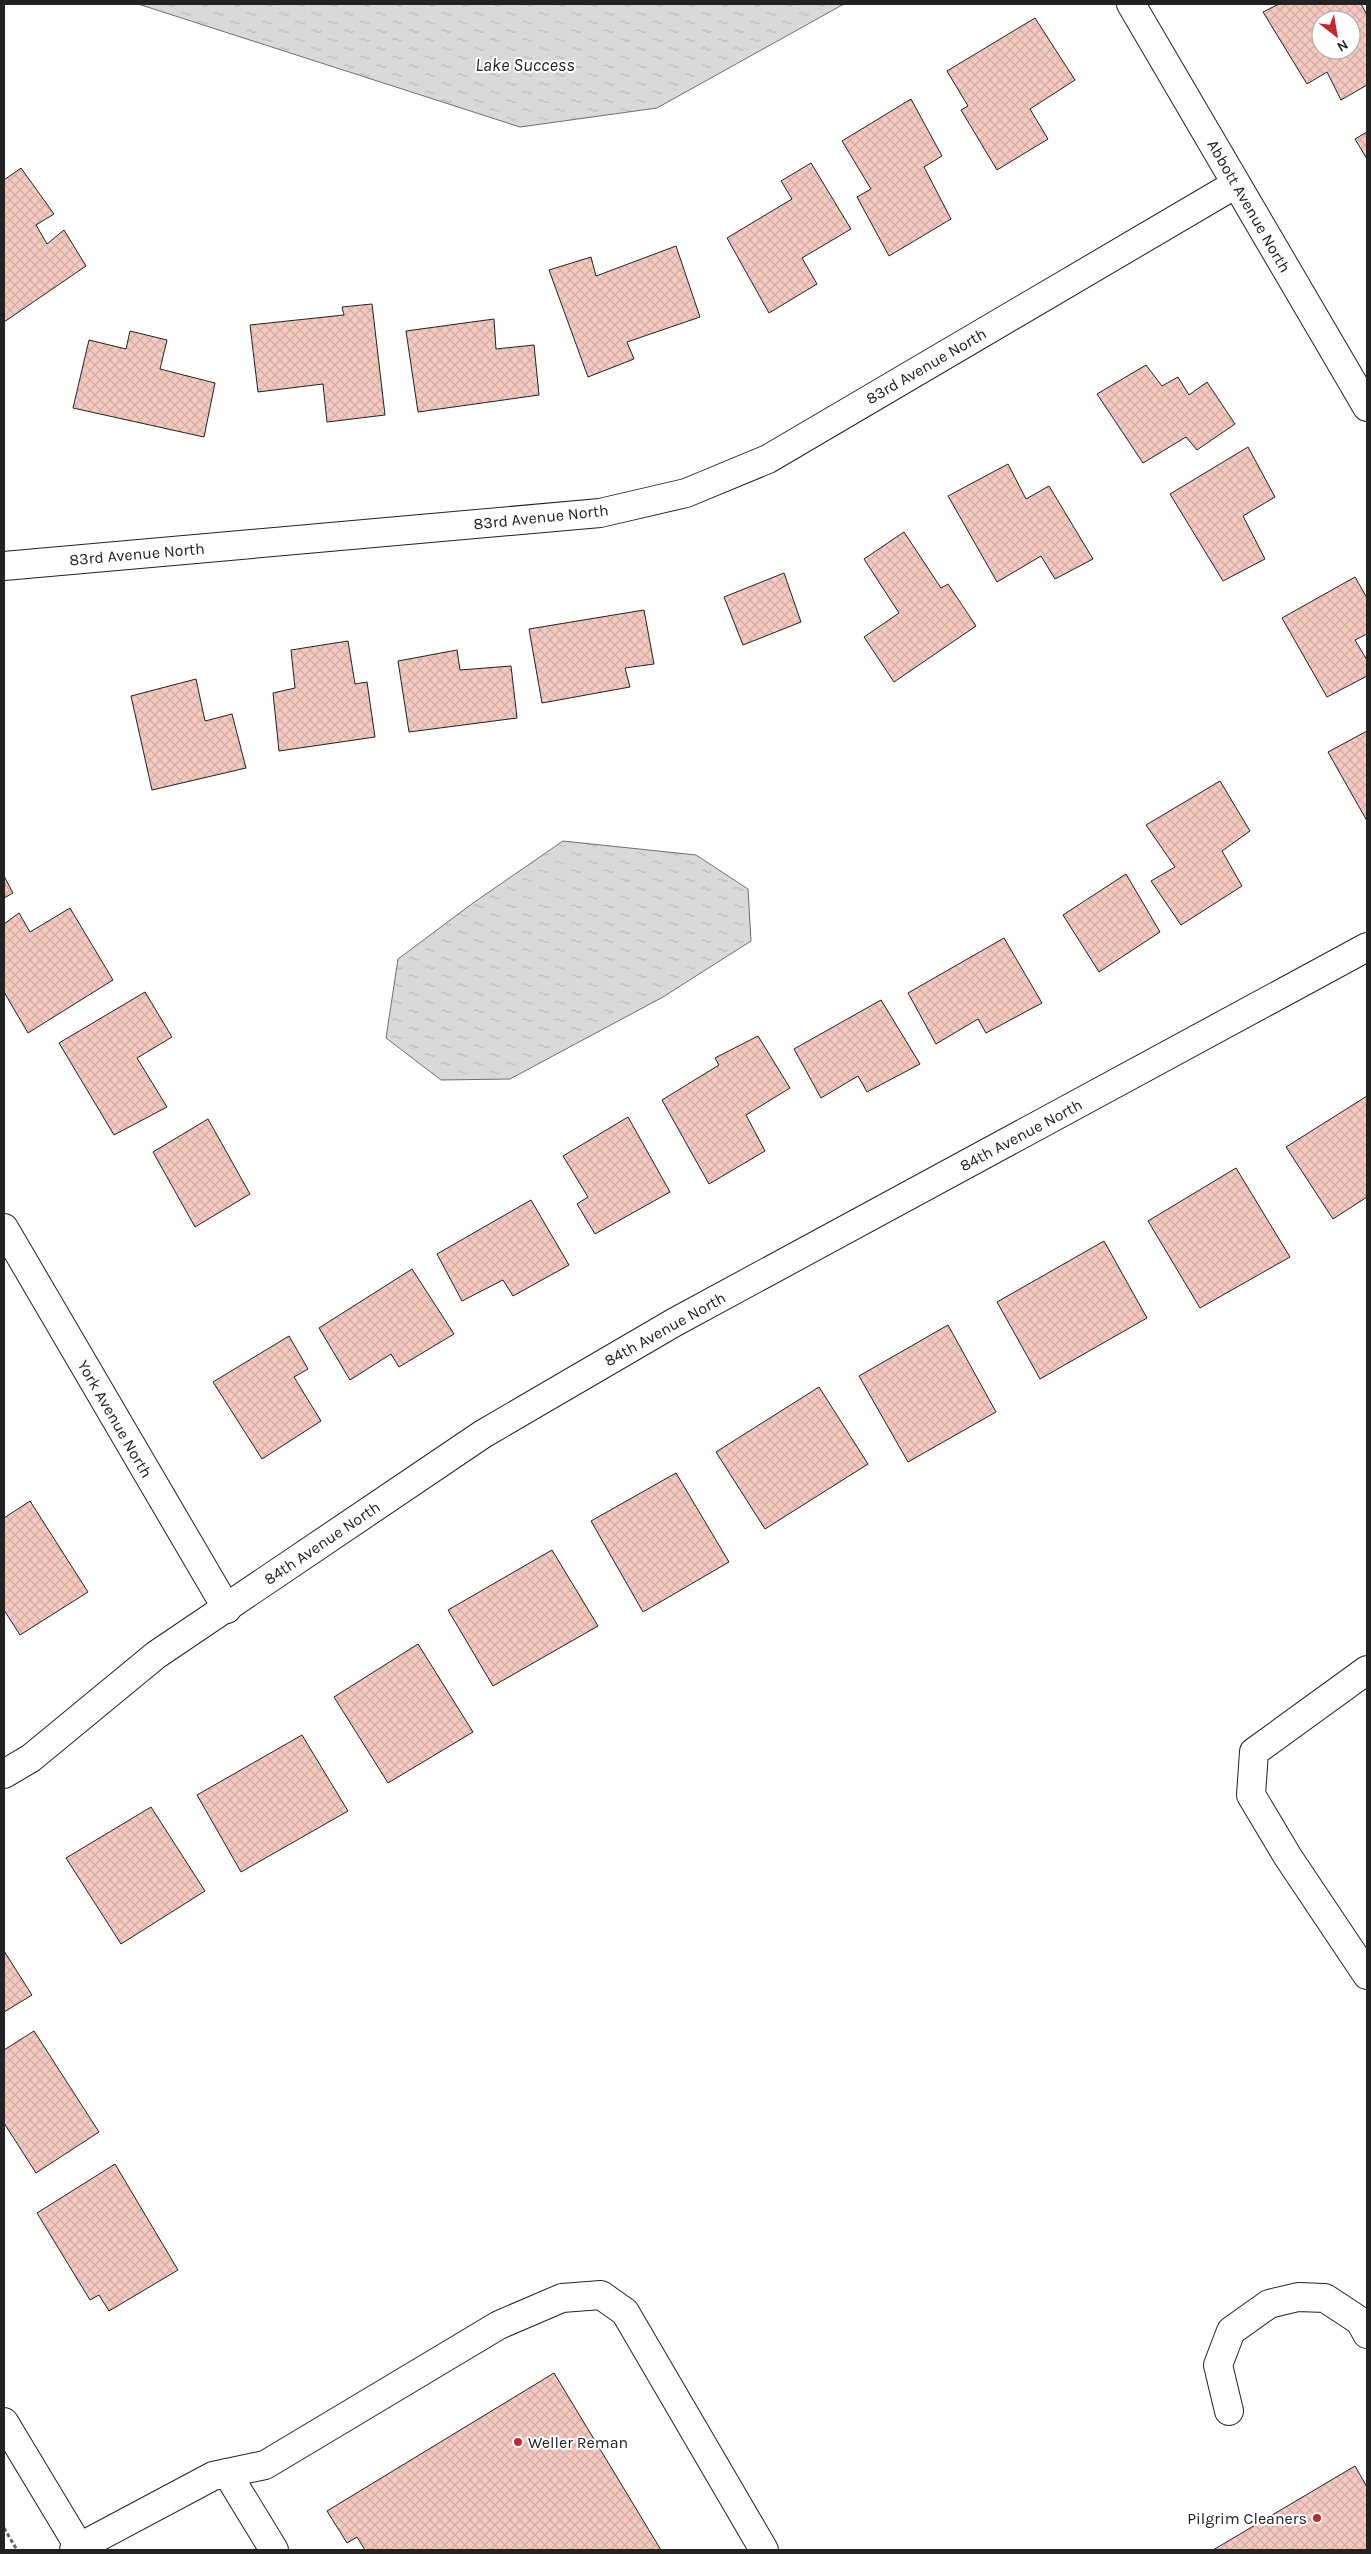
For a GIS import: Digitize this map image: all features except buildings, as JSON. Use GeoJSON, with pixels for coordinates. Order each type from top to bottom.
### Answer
{"type":"FeatureCollection","features":[{"type":"Feature","properties":{"kind":"street","name":"Abbott Avenue North"},"geometry":{"type":"LineString","coordinates":[[1131,4],[1367,407]]}},
{"type":"Feature","properties":{"kind":"street","name":"83rd Avenue North"},"geometry":{"type":"LineString","coordinates":[[4,566],[600,513],[686,492],[768,459],[1236,184]]}},
{"type":"Feature","properties":{"kind":"street","name":"84th Avenue North"},"geometry":{"type":"LineString","coordinates":[[4,1774],[31,1758],[156,1655],[227,1609],[298,1557],[483,1434],[675,1322],[1367,948]]}},
{"type":"Feature","properties":{"kind":"street","name":"York Avenue North"},"geometry":{"type":"LineString","coordinates":[[4,1228],[227,1609]]}},
{"type":"Feature","properties":{"kind":"street"},"geometry":{"type":"LineString","coordinates":[[1367,1670],[1254,1752],[1251,1795],[1288,1858],[1367,1975]]}},
{"type":"Feature","properties":{"kind":"street"},"geometry":{"type":"LineString","coordinates":[[4,2422],[79,2549],[213,2476],[265,2465],[499,2325],[562,2298],[601,2295],[625,2312],[764,2550]]}},
{"type":"Feature","properties":{"kind":"street"},"geometry":{"type":"LineString","coordinates":[[1229,2411],[1218,2365],[1231,2331],[1269,2304],[1298,2297],[1324,2298],[1360,2321],[1367,2334]]}},
{"type":"Feature","properties":{"kind":"street"},"geometry":{"type":"LineString","coordinates":[[227,2473],[274,2550]]}},
{"type":"Feature","properties":{"kind":"path"},"geometry":{"type":"LineString","coordinates":[[4,2528],[17,2550]]}},
{"type":"Feature","properties":{"kind":"water","name":"Lake Success"},"geometry":{"type":"Polygon","coordinates":[[[138,4],[844,4],[657,108],[520,127],[138,4]]]}},
{"type":"Feature","properties":{"kind":"water"},"geometry":{"type":"Polygon","coordinates":[[[563,841],[696,855],[748,889],[751,941],[663,997],[510,1079],[441,1080],[386,1038],[398,959],[473,903],[563,841]]]}},
{"type":"Feature","properties":{"kind":"place","name":"Weller Reman"},"geometry":{"type":"Point","coordinates":[518,2442]}},
{"type":"Feature","properties":{"kind":"place","name":"Pilgrim Cleaners"},"geometry":{"type":"Point","coordinates":[1317,2518]}}]}
